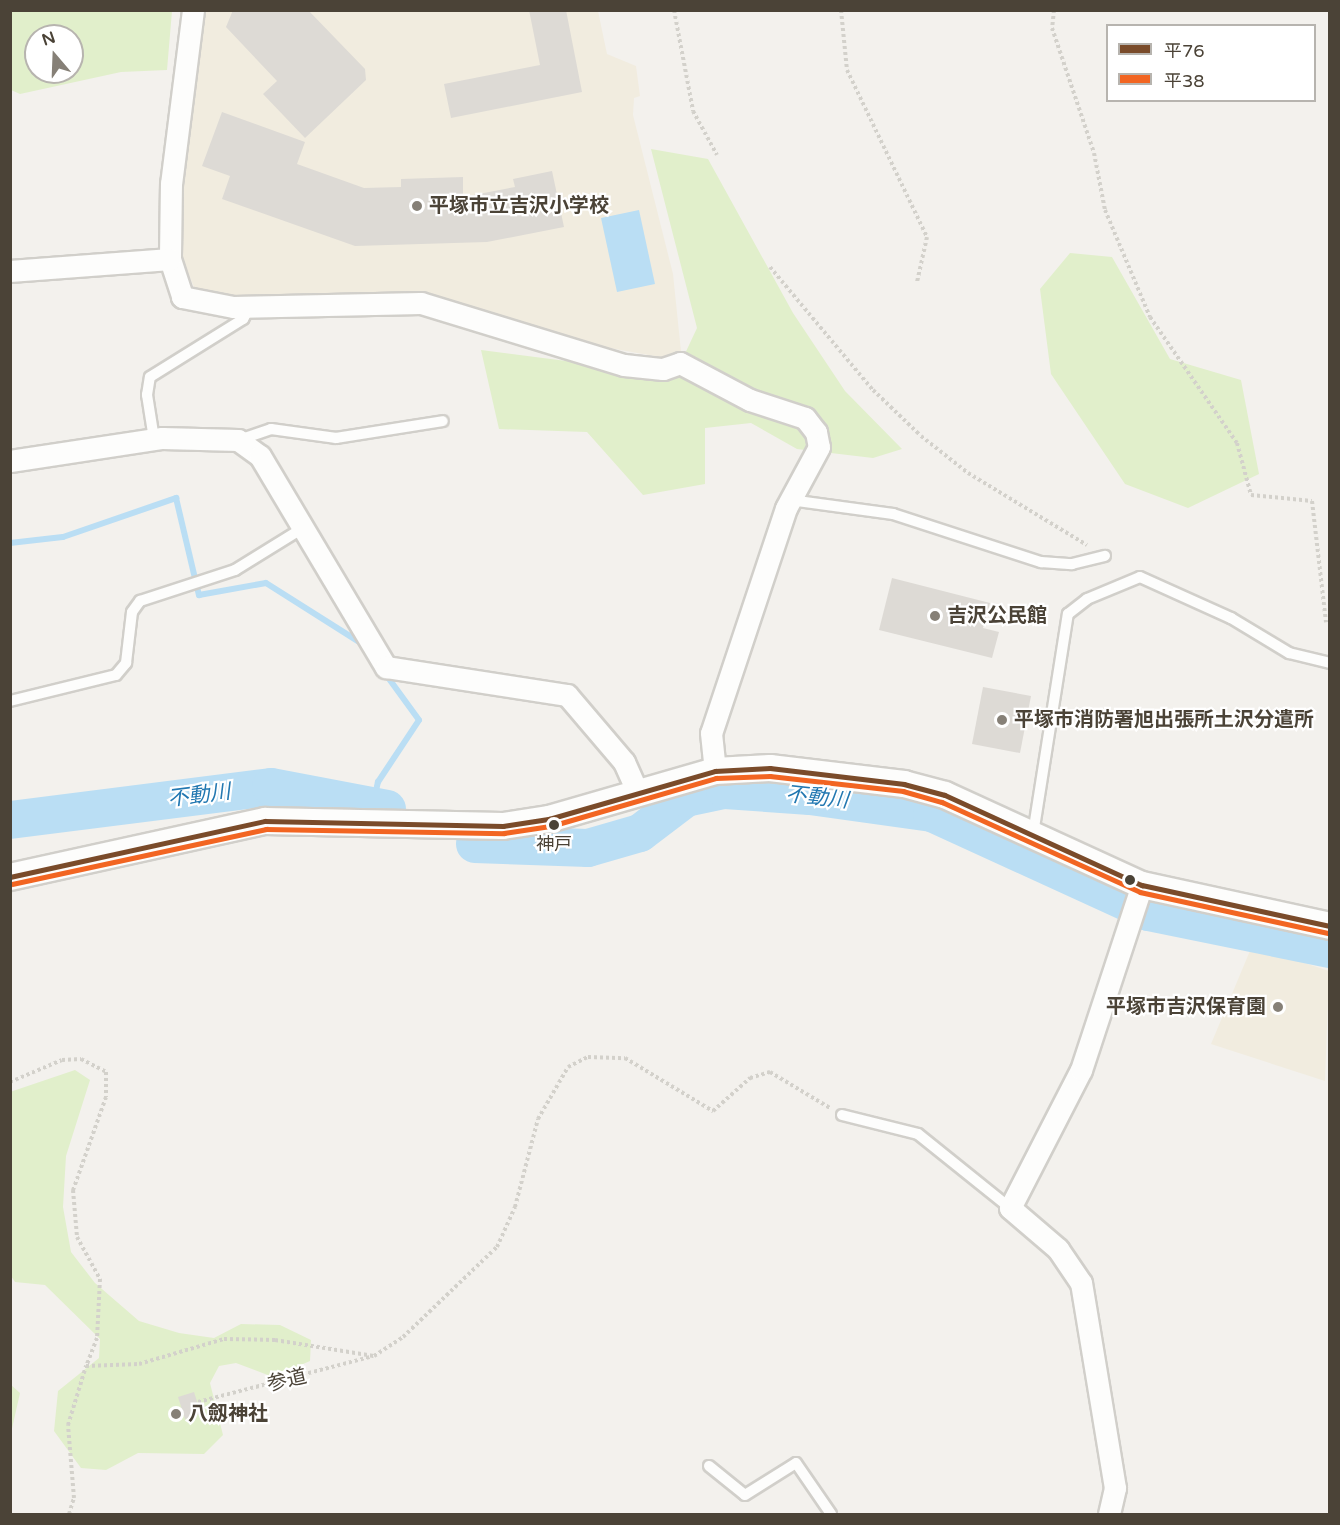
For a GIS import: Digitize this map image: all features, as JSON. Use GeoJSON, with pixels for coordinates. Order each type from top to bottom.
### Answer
{"type":"FeatureCollection","features":[{"type":"Feature","properties":{"kind":"street"},"geometry":{"type":"LineString","coordinates":[[193,10],[171,183],[170,259],[182,297],[204,305],[250,307],[421,303],[624,365],[663,369],[680,363],[750,400],[805,418],[816,432],[815,458],[790,500],[711,733],[715,771]]}},
{"type":"Feature","properties":{"kind":"street"},"geometry":{"type":"LineString","coordinates":[[10,271],[170,259]]}},
{"type":"Feature","properties":{"kind":"street"},"geometry":{"type":"LineString","coordinates":[[10,461],[154,439],[238,440],[260,456],[301,530],[386,667],[567,695],[624,762],[638,793]]}},
{"type":"Feature","properties":{"kind":"street"},"geometry":{"type":"LineString","coordinates":[[10,877],[265,821],[503,826],[549,819],[715,771],[770,768],[904,784],[945,795],[1142,885],[1329,926]]}},
{"type":"Feature","properties":{"kind":"street"},"geometry":{"type":"LineString","coordinates":[[1109,1515],[1115,1488],[1081,1283],[1058,1249],[1010,1208],[1081,1070],[1142,885]]}},
{"type":"Feature","properties":{"kind":"lane"},"geometry":{"type":"LineString","coordinates":[[154,439],[147,395],[150,377],[243,319],[250,307]]}},
{"type":"Feature","properties":{"kind":"lane"},"geometry":{"type":"LineString","coordinates":[[238,440],[271,429],[336,438],[443,421]]}},
{"type":"Feature","properties":{"kind":"lane"},"geometry":{"type":"LineString","coordinates":[[790,500],[893,513],[1041,562],[1072,564],[1105,556]]}},
{"type":"Feature","properties":{"kind":"lane"},"geometry":{"type":"LineString","coordinates":[[10,701],[116,675],[126,663],[132,612],[140,601],[235,570],[301,530]]}},
{"type":"Feature","properties":{"kind":"lane"},"geometry":{"type":"LineString","coordinates":[[1032,835],[1068,614],[1087,599],[1140,577],[1231,618],[1289,653],[1329,663]]}},
{"type":"Feature","properties":{"kind":"lane"},"geometry":{"type":"LineString","coordinates":[[842,1115],[918,1134],[1010,1208]]}},
{"type":"Feature","properties":{"kind":"lane"},"geometry":{"type":"LineString","coordinates":[[709,1466],[745,1495],[796,1463],[831,1515]]}},
{"type":"Feature","properties":{"kind":"path"},"geometry":{"type":"LineString","coordinates":[[674,10],[693,111],[717,155]]}},
{"type":"Feature","properties":{"kind":"path"},"geometry":{"type":"LineString","coordinates":[[841,10],[848,70],[927,237],[917,282]]}},
{"type":"Feature","properties":{"kind":"path"},"geometry":{"type":"LineString","coordinates":[[1054,10],[1052,28],[1094,153],[1105,210],[1150,317],[1237,442],[1251,495],[1312,501],[1326,622]]}},
{"type":"Feature","properties":{"kind":"path"},"geometry":{"type":"LineString","coordinates":[[771,267],[873,390],[921,436],[968,473],[1105,556]]}},
{"type":"Feature","properties":{"kind":"path"},"geometry":{"type":"LineString","coordinates":[[10,957],[10,968]]}},
{"type":"Feature","properties":{"kind":"path","name":"参道"},"geometry":{"type":"LineString","coordinates":[[198,1402],[374,1356],[403,1336],[496,1247],[515,1207],[538,1119],[568,1067],[588,1057],[625,1058],[713,1112],[750,1078],[770,1072],[842,1115]]}},
{"type":"Feature","properties":{"kind":"path"},"geometry":{"type":"LineString","coordinates":[[10,1082],[72,1059],[96,1062],[106,1072],[106,1097],[73,1190],[77,1237],[100,1279],[98,1338],[86,1366],[68,1425],[74,1498],[69,1515]]}},
{"type":"Feature","properties":{"kind":"path"},"geometry":{"type":"LineString","coordinates":[[86,1366],[139,1364],[224,1339],[275,1340],[374,1356]]}},
{"type":"Feature","properties":{"kind":"shaded area","name":"平塚市立吉沢小学校"},"geometry":{"type":"Polygon","coordinates":[[[202,11],[598,11],[607,54],[636,66],[640,96],[634,98],[633,115],[673,274],[682,361],[593,345],[422,295],[225,303],[196,292],[176,243],[179,170],[202,11]]]}},
{"type":"Feature","properties":{"kind":"shaded area","name":"平塚市吉沢保育園"},"geometry":{"type":"Polygon","coordinates":[[[1252,946],[1329,971],[1325,1081],[1211,1044],[1252,946]]]}},
{"type":"Feature","properties":{"kind":"green space"},"geometry":{"type":"Polygon","coordinates":[[[10,11],[172,11],[167,70],[121,72],[84,80],[84,24],[24,24],[24,84],[66,84],[20,94],[11,90],[10,11]]]}},
{"type":"Feature","properties":{"kind":"green space"},"geometry":{"type":"Polygon","coordinates":[[[651,149],[708,159],[793,313],[845,391],[902,449],[873,458],[797,449],[751,423],[705,428],[705,484],[643,495],[587,432],[499,429],[481,350],[675,375],[697,328],[651,149]]]}},
{"type":"Feature","properties":{"kind":"green space"},"geometry":{"type":"Polygon","coordinates":[[[1070,253],[1112,257],[1170,359],[1241,380],[1259,474],[1188,508],[1125,484],[1051,374],[1040,289],[1070,253]]]}},
{"type":"Feature","properties":{"kind":"green space"},"geometry":{"type":"Polygon","coordinates":[[[75,1070],[90,1080],[66,1156],[63,1207],[71,1252],[95,1283],[139,1321],[179,1333],[214,1338],[241,1324],[280,1325],[311,1340],[310,1361],[273,1377],[236,1363],[219,1366],[210,1383],[223,1435],[204,1454],[138,1453],[106,1470],[81,1468],[54,1431],[58,1391],[99,1358],[100,1339],[45,1285],[15,1282],[11,1276],[10,1092],[75,1070]]]}},
{"type":"Feature","properties":{"kind":"green space"},"geometry":{"type":"Polygon","coordinates":[[[10,1384],[20,1393],[11,1433],[10,1433],[10,1384]]]}},
{"type":"Feature","properties":{"kind":"water"},"geometry":{"type":"Polygon","coordinates":[[[639,210],[655,284],[617,292],[601,218],[639,210]]]}},
{"type":"Feature","properties":{"kind":"building"},"geometry":{"type":"Polygon","coordinates":[[[233,10],[308,10],[365,69],[366,80],[305,138],[263,94],[277,81],[226,27],[233,10]]]}},
{"type":"Feature","properties":{"kind":"building"},"geometry":{"type":"Polygon","coordinates":[[[529,10],[566,10],[582,92],[451,118],[444,84],[540,65],[529,10]]]}},
{"type":"Feature","properties":{"kind":"building"},"geometry":{"type":"Polygon","coordinates":[[[222,112],[305,142],[297,164],[364,188],[401,187],[401,179],[463,177],[463,197],[515,187],[513,179],[552,171],[564,227],[487,242],[355,246],[222,199],[230,176],[202,166],[222,112]]]}},
{"type":"Feature","properties":{"kind":"building","name":"吉沢公民館"},"geometry":{"type":"Polygon","coordinates":[[[892,578],[990,603],[983,628],[999,632],[992,658],[879,630],[892,578]]]}},
{"type":"Feature","properties":{"kind":"building","name":"平塚市消防署旭出張所土沢分遣所"},"geometry":{"type":"Polygon","coordinates":[[[983,687],[1031,696],[1020,753],[972,744],[983,687]]]}},
{"type":"Feature","properties":{"kind":"building"},"geometry":{"type":"Polygon","coordinates":[[[194,1392],[201,1414],[185,1419],[178,1397],[194,1392]]]}},
{"type":"Feature","properties":{"kind":"waterway"},"geometry":{"type":"LineString","coordinates":[[10,543],[63,537],[176,498],[199,595],[266,583],[361,643]]}},
{"type":"Feature","properties":{"kind":"waterway"},"geometry":{"type":"LineString","coordinates":[[373,805],[378,782],[419,720],[384,672]]}},
{"type":"Feature","properties":{"kind":"waterway","name":"不動川"},"geometry":{"type":"LineString","coordinates":[[10,820],[271,787],[387,809]]}},
{"type":"Feature","properties":{"kind":"waterway","name":"不動川"},"geometry":{"type":"LineString","coordinates":[[475,844],[588,848],[640,833],[686,798],[725,790],[810,796],[932,813],[1148,912],[1330,949]]}},
{"type":"Feature","properties":{"kind":"transit line","name":"平76"},"geometry":{"type":"LineString","coordinates":[[10,877],[265,821],[503,826],[549,819],[715,771],[770,768],[904,784],[945,795],[1142,885],[1330,926]]}},
{"type":"Feature","properties":{"kind":"transit line","name":"平38"},"geometry":{"type":"LineString","coordinates":[[12,884],[266,829],[504,833],[551,826],[716,778],[770,776],[903,791],[942,802],[1140,892],[1328,933]]}},
{"type":"Feature","properties":{"kind":"place","name":"平塚市立吉沢小学校"},"geometry":{"type":"Point","coordinates":[417,206]}},
{"type":"Feature","properties":{"kind":"place","name":"吉沢公民館"},"geometry":{"type":"Point","coordinates":[935,616]}},
{"type":"Feature","properties":{"kind":"place","name":"平塚市消防署旭出張所土沢分遣所"},"geometry":{"type":"Point","coordinates":[1002,720]}},
{"type":"Feature","properties":{"kind":"place","name":"神戸"},"geometry":{"type":"Point","coordinates":[554,825]}},
{"type":"Feature","properties":{"kind":"place","name":"平塚市吉沢保育園"},"geometry":{"type":"Point","coordinates":[1278,1007]}},
{"type":"Feature","properties":{"kind":"place","name":"八劔神社"},"geometry":{"type":"Point","coordinates":[176,1414]}}]}
